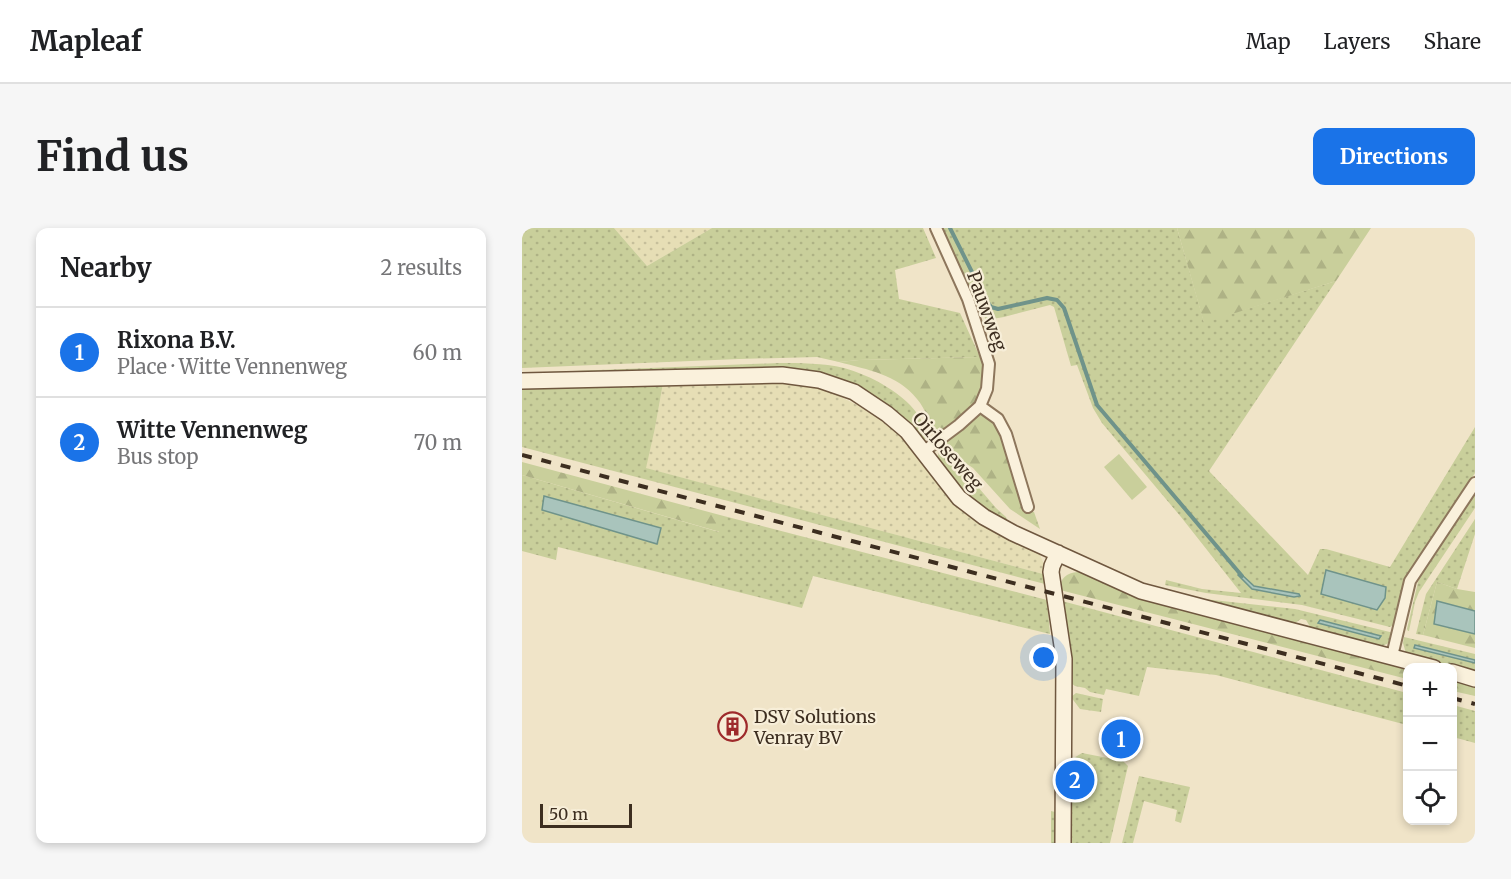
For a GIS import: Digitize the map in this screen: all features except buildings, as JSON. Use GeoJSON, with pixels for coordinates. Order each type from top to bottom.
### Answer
{"type":"FeatureCollection","features":[{"type":"Feature","properties":{"kind":"street","name":"Pauwweg"},"geometry":{"type":"LineString","coordinates":[[936,228],[968,299],[989,364],[987,389],[980,406]]}},
{"type":"Feature","properties":{"kind":"street","name":"Oirloseweg"},"geometry":{"type":"LineString","coordinates":[[522,381],[783,375],[819,380],[854,392],[887,414],[907,431],[959,498],[984,517],[1014,533],[1141,591],[1416,663]]}},
{"type":"Feature","properties":{"kind":"street"},"geometry":{"type":"LineString","coordinates":[[923,452],[980,406],[999,419],[1006,434],[1028,507]]}},
{"type":"Feature","properties":{"kind":"street"},"geometry":{"type":"LineString","coordinates":[[1392,656],[1410,581],[1475,483]]}},
{"type":"Feature","properties":{"kind":"street"},"geometry":{"type":"LineString","coordinates":[[1058,553],[1052,566],[1052,572],[1064,659],[1063,843]]}},
{"type":"Feature","properties":{"kind":"street"},"geometry":{"type":"LineString","coordinates":[[1457,673],[1475,678]]}},
{"type":"Feature","properties":{"kind":"shaded area"},"geometry":{"type":"Polygon","coordinates":[[[614,228],[712,228],[647,266],[614,228]]]}},
{"type":"Feature","properties":{"kind":"shaded area"},"geometry":{"type":"Polygon","coordinates":[[[751,381],[793,384],[827,390],[857,405],[892,428],[985,526],[1019,545],[1038,551],[1044,564],[1043,574],[645,468],[663,383],[751,381]]]}},
{"type":"Feature","properties":{"kind":"green space"},"geometry":{"type":"Polygon","coordinates":[[[522,228],[614,228],[647,266],[712,228],[923,228],[936,258],[895,270],[899,299],[960,313],[980,357],[839,362],[817,357],[522,368],[522,228]]]}},
{"type":"Feature","properties":{"kind":"green space"},"geometry":{"type":"Polygon","coordinates":[[[941,228],[1177,228],[1204,322],[1336,281],[1209,471],[1308,575],[1320,549],[1390,567],[1475,427],[1475,473],[1407,578],[1393,625],[1390,627],[1302,605],[1206,593],[1165,585],[1166,580],[1202,589],[1241,593],[1102,423],[1093,408],[1077,365],[1071,366],[1054,307],[1050,305],[986,320],[941,228]],[[1238,575],[1252,589],[1294,597],[1300,595],[1299,594],[1254,586],[1238,575]]]}},
{"type":"Feature","properties":{"kind":"green space"},"geometry":{"type":"Polygon","coordinates":[[[1177,228],[1371,228],[1336,281],[1204,323],[1177,228]]]}},
{"type":"Feature","properties":{"kind":"green space"},"geometry":{"type":"Polygon","coordinates":[[[980,357],[984,386],[981,399],[935,437],[920,403],[909,391],[891,378],[839,362],[859,360],[980,357]]]}},
{"type":"Feature","properties":{"kind":"green space"},"geometry":{"type":"Polygon","coordinates":[[[779,363],[836,366],[876,381],[897,393],[914,409],[930,439],[918,436],[819,374],[522,377],[522,373],[779,363]]]}},
{"type":"Feature","properties":{"kind":"green space"},"geometry":{"type":"Polygon","coordinates":[[[663,383],[646,468],[1043,574],[1045,584],[522,447],[522,389],[663,383]]]}},
{"type":"Feature","properties":{"kind":"green space"},"geometry":{"type":"Polygon","coordinates":[[[976,416],[992,418],[997,424],[1024,511],[1034,512],[1040,529],[1010,509],[973,468],[942,444],[976,416]]]}},
{"type":"Feature","properties":{"kind":"green space"},"geometry":{"type":"Polygon","coordinates":[[[940,448],[964,468],[1008,522],[957,484],[941,465],[938,458],[940,448]]]}},
{"type":"Feature","properties":{"kind":"green space"},"geometry":{"type":"Polygon","coordinates":[[[1119,454],[1147,487],[1132,500],[1104,467],[1119,454]]]}},
{"type":"Feature","properties":{"kind":"green space"},"geometry":{"type":"Polygon","coordinates":[[[522,462],[720,515],[720,532],[522,475],[522,462]]]}},
{"type":"Feature","properties":{"kind":"green space"},"geometry":{"type":"Polygon","coordinates":[[[522,475],[719,532],[720,515],[1047,600],[1050,634],[813,576],[802,608],[558,547],[556,560],[522,551],[522,475]]]}},
{"type":"Feature","properties":{"kind":"green space"},"geometry":{"type":"Polygon","coordinates":[[[1475,492],[1475,508],[1419,592],[1408,631],[1418,582],[1422,573],[1475,492]]]}},
{"type":"Feature","properties":{"kind":"green space"},"geometry":{"type":"Polygon","coordinates":[[[1475,519],[1475,534],[1457,589],[1437,582],[1423,635],[1416,634],[1426,594],[1475,519]]]}},
{"type":"Feature","properties":{"kind":"green space"},"geometry":{"type":"Polygon","coordinates":[[[1078,572],[1403,667],[1403,678],[1060,590],[1064,577],[1078,572]]]}},
{"type":"Feature","properties":{"kind":"green space"},"geometry":{"type":"Polygon","coordinates":[[[1437,582],[1475,592],[1475,611],[1437,601],[1434,624],[1475,634],[1475,648],[1423,635],[1437,582]]]}},
{"type":"Feature","properties":{"kind":"green space"},"geometry":{"type":"Polygon","coordinates":[[[1177,594],[1295,609],[1394,633],[1389,642],[1379,647],[1312,630],[1306,620],[1301,619],[1292,625],[1177,594]]]}},
{"type":"Feature","properties":{"kind":"green space"},"geometry":{"type":"Polygon","coordinates":[[[1062,601],[1403,692],[1403,724],[1216,675],[1147,667],[1139,696],[1106,689],[1104,695],[1090,692],[1071,683],[1068,629],[1062,601]]]}},
{"type":"Feature","properties":{"kind":"green space"},"geometry":{"type":"Polygon","coordinates":[[[1404,637],[1475,654],[1475,660],[1415,645],[1414,648],[1475,663],[1475,674],[1457,670],[1457,663],[1431,663],[1407,657],[1403,643],[1404,637]]]}},
{"type":"Feature","properties":{"kind":"green space"},"geometry":{"type":"Polygon","coordinates":[[[1457,680],[1475,685],[1475,696],[1457,692],[1457,680]]]}},
{"type":"Feature","properties":{"kind":"green space"},"geometry":{"type":"Polygon","coordinates":[[[1076,693],[1103,699],[1101,712],[1080,709],[1071,697],[1076,693]]]}},
{"type":"Feature","properties":{"kind":"green space"},"geometry":{"type":"Polygon","coordinates":[[[1457,706],[1475,711],[1475,743],[1457,738],[1457,706]]]}},
{"type":"Feature","properties":{"kind":"green space"},"geometry":{"type":"Polygon","coordinates":[[[1082,753],[1123,761],[1128,766],[1110,843],[1072,843],[1072,759],[1082,753]]]}},
{"type":"Feature","properties":{"kind":"green space"},"geometry":{"type":"Polygon","coordinates":[[[1139,776],[1190,787],[1181,823],[1175,821],[1177,810],[1144,801],[1133,843],[1122,843],[1139,776]]]}},
{"type":"Feature","properties":{"kind":"green space"},"geometry":{"type":"Polygon","coordinates":[[[1051,811],[1055,812],[1056,843],[1051,843],[1051,811]]]}},
{"type":"Feature","properties":{"kind":"water"},"geometry":{"type":"Polygon","coordinates":[[[544,496],[661,528],[657,544],[542,510],[544,496]]]}},
{"type":"Feature","properties":{"kind":"water"},"geometry":{"type":"Polygon","coordinates":[[[1326,570],[1386,587],[1385,598],[1377,610],[1321,594],[1326,570]]]}},
{"type":"Feature","properties":{"kind":"water"},"geometry":{"type":"Polygon","coordinates":[[[1240,573],[1254,586],[1300,596],[1294,597],[1252,589],[1238,575],[1240,573]]]}},
{"type":"Feature","properties":{"kind":"water"},"geometry":{"type":"Polygon","coordinates":[[[1437,601],[1475,611],[1475,634],[1434,624],[1437,601]]]}},
{"type":"Feature","properties":{"kind":"water"},"geometry":{"type":"Polygon","coordinates":[[[1320,620],[1381,636],[1379,639],[1318,623],[1320,620]]]}},
{"type":"Feature","properties":{"kind":"water"},"geometry":{"type":"Polygon","coordinates":[[[1415,645],[1475,660],[1475,663],[1414,648],[1415,645]]]}},
{"type":"Feature","properties":{"kind":"waterway"},"geometry":{"type":"LineString","coordinates":[[950,228],[991,307],[998,309],[1047,298],[1057,300],[1064,308],[1097,405],[1242,576]]}},
{"type":"Feature","properties":{"kind":"railway"},"geometry":{"type":"LineString","coordinates":[[522,455],[1403,685]]}},
{"type":"Feature","properties":{"kind":"railway"},"geometry":{"type":"LineString","coordinates":[[1457,699],[1475,704]]}},
{"type":"Feature","properties":{"kind":"place","name":"DSV Solutions Venray BV"},"geometry":{"type":"Point","coordinates":[733,726]}},
{"type":"Feature","properties":{"kind":"place","name":"Rixona B.V."},"geometry":{"type":"Point","coordinates":[1121,739]}},
{"type":"Feature","properties":{"kind":"place","name":"Witte Vennenweg"},"geometry":{"type":"Point","coordinates":[1075,780]}}]}
